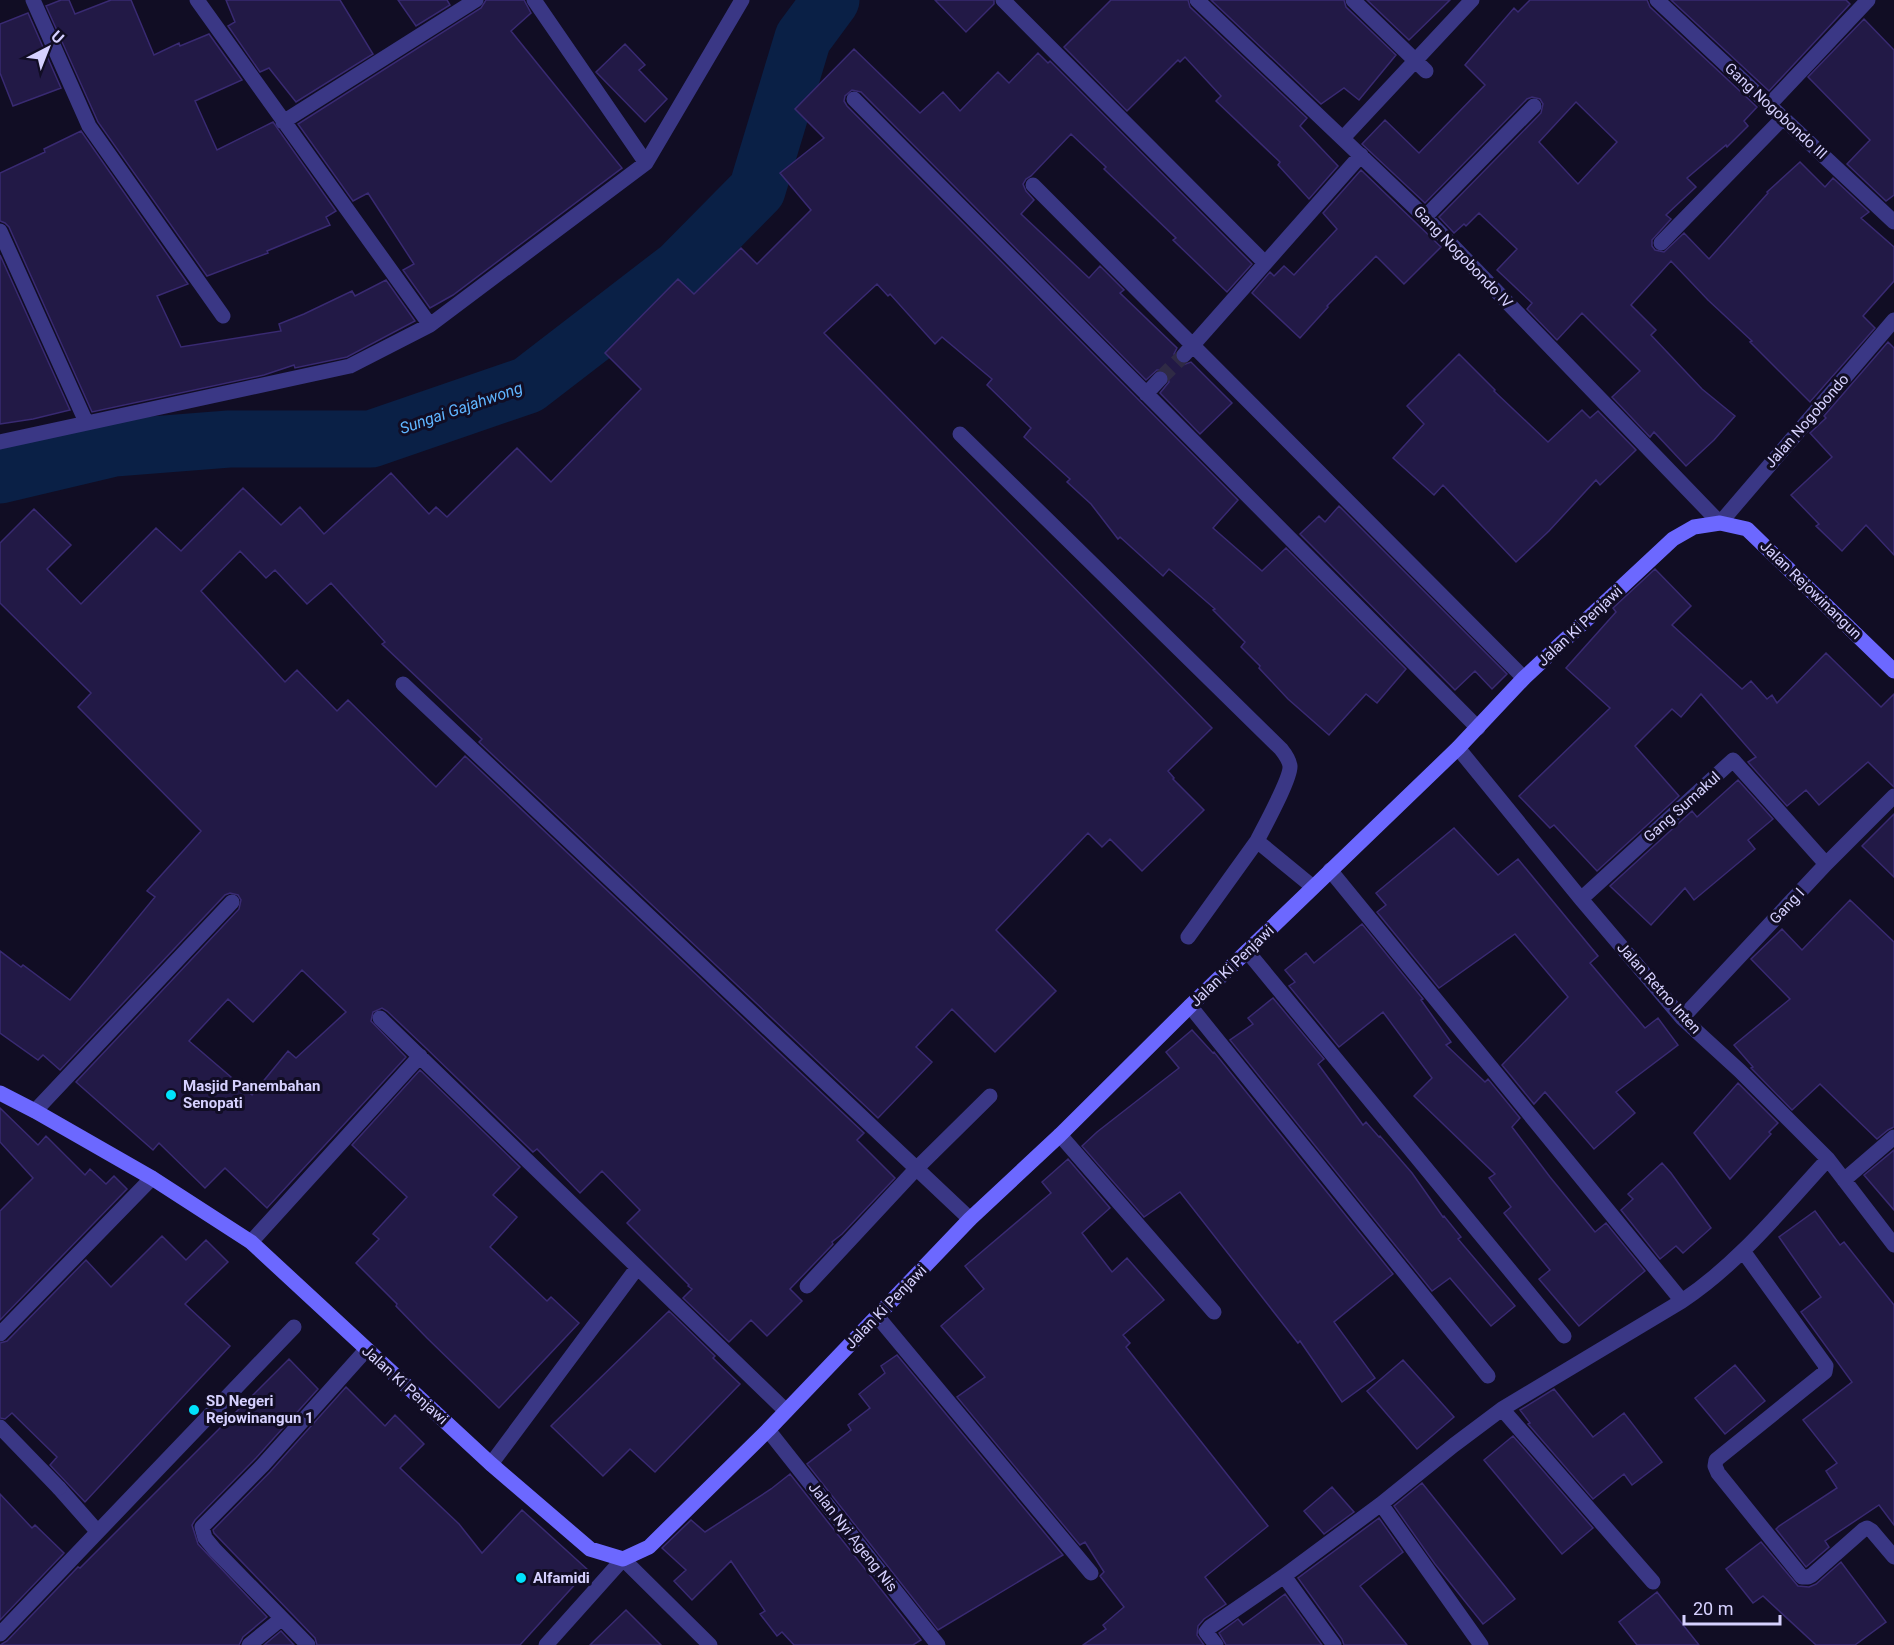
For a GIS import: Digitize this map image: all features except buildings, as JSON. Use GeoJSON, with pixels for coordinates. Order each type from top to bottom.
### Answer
{"type":"FeatureCollection","features":[{"type":"Feature","properties":{"kind":"main road","name":"Jalan Rejowinangun"},"geometry":{"type":"LineString","coordinates":[[1719,523],[1747,529],[1894,671]]}},
{"type":"Feature","properties":{"kind":"main road","name":"Jalan Ki Penjawi"},"geometry":{"type":"LineString","coordinates":[[0,1093],[152,1178],[251,1242],[311,1307],[366,1350],[491,1464],[590,1549],[623,1559],[649,1547],[768,1430],[970,1219],[1060,1135],[1190,1006],[1458,748],[1524,678],[1673,539],[1694,526],[1719,523]]}},
{"type":"Feature","properties":{"kind":"street"},"geometry":{"type":"LineString","coordinates":[[33,0],[89,126],[223,316]]}},
{"type":"Feature","properties":{"kind":"street"},"geometry":{"type":"LineString","coordinates":[[196,0],[430,325]]}},
{"type":"Feature","properties":{"kind":"street"},"geometry":{"type":"LineString","coordinates":[[283,122],[476,0]]}},
{"type":"Feature","properties":{"kind":"street"},"geometry":{"type":"LineString","coordinates":[[0,442],[351,366],[430,325],[646,163],[742,0]]}},
{"type":"Feature","properties":{"kind":"street"},"geometry":{"type":"LineString","coordinates":[[1003,0],[1266,263]]}},
{"type":"Feature","properties":{"kind":"street","name":"Gang Nogobondo IV"},"geometry":{"type":"LineString","coordinates":[[1197,0],[1425,217],[1719,523]]}},
{"type":"Feature","properties":{"kind":"street"},"geometry":{"type":"LineString","coordinates":[[1353,0],[1421,66]]}},
{"type":"Feature","properties":{"kind":"street"},"geometry":{"type":"LineString","coordinates":[[1343,138],[1421,66],[1472,0]]}},
{"type":"Feature","properties":{"kind":"street","name":"Gang Nogobondo III"},"geometry":{"type":"LineString","coordinates":[[1657,0],[1894,222]]}},
{"type":"Feature","properties":{"kind":"street"},"geometry":{"type":"LineString","coordinates":[[1769,105],[1868,0]]}},
{"type":"Feature","properties":{"kind":"street"},"geometry":{"type":"LineString","coordinates":[[537,1],[646,163]]}},
{"type":"Feature","properties":{"kind":"street"},"geometry":{"type":"LineString","coordinates":[[854,99],[1478,728]]}},
{"type":"Feature","properties":{"kind":"street"},"geometry":{"type":"LineString","coordinates":[[1425,217],[1534,106]]}},
{"type":"Feature","properties":{"kind":"street"},"geometry":{"type":"LineString","coordinates":[[1661,243],[1783,118]]}},
{"type":"Feature","properties":{"kind":"street"},"geometry":{"type":"LineString","coordinates":[[1189,350],[1361,155]]}},
{"type":"Feature","properties":{"kind":"street"},"geometry":{"type":"LineString","coordinates":[[1034,185],[1189,350],[1524,678]]}},
{"type":"Feature","properties":{"kind":"street"},"geometry":{"type":"LineString","coordinates":[[0,231],[86,422]]}},
{"type":"Feature","properties":{"kind":"street","name":"Jalan Nogobondo"},"geometry":{"type":"LineString","coordinates":[[1719,523],[1894,320]]}},
{"type":"Feature","properties":{"kind":"street"},"geometry":{"type":"LineString","coordinates":[[1146,394],[1160,379]]}},
{"type":"Feature","properties":{"kind":"street"},"geometry":{"type":"LineString","coordinates":[[960,434],[1273,741],[1289,760],[1291,768],[1273,811],[1257,841],[1188,937]]}},
{"type":"Feature","properties":{"kind":"street"},"geometry":{"type":"LineString","coordinates":[[403,684],[970,1219]]}},
{"type":"Feature","properties":{"kind":"street","name":"Jalan Retno Inten"},"geometry":{"type":"LineString","coordinates":[[1458,748],[1682,1018],[1740,1071],[1828,1159],[1894,1245]]}},
{"type":"Feature","properties":{"kind":"street","name":"Gang Sumakul"},"geometry":{"type":"LineString","coordinates":[[1581,898],[1733,760],[1826,864]]}},
{"type":"Feature","properties":{"kind":"street","name":"Gang I"},"geometry":{"type":"LineString","coordinates":[[1682,1018],[1826,864],[1894,796]]}},
{"type":"Feature","properties":{"kind":"street"},"geometry":{"type":"LineString","coordinates":[[1257,841],[1313,887]]}},
{"type":"Feature","properties":{"kind":"street"},"geometry":{"type":"LineString","coordinates":[[1330,870],[1682,1301]]}},
{"type":"Feature","properties":{"kind":"street"},"geometry":{"type":"LineString","coordinates":[[35,1111],[232,902]]}},
{"type":"Feature","properties":{"kind":"street"},"geometry":{"type":"LineString","coordinates":[[1247,951],[1564,1336]]}},
{"type":"Feature","properties":{"kind":"street"},"geometry":{"type":"LineString","coordinates":[[1190,1006],[1488,1376]]}},
{"type":"Feature","properties":{"kind":"street"},"geometry":{"type":"LineString","coordinates":[[380,1018],[786,1411]]}},
{"type":"Feature","properties":{"kind":"street"},"geometry":{"type":"LineString","coordinates":[[251,1242],[420,1056]]}},
{"type":"Feature","properties":{"kind":"street"},"geometry":{"type":"LineString","coordinates":[[807,1286],[916,1169],[990,1096]]}},
{"type":"Feature","properties":{"kind":"street"},"geometry":{"type":"LineString","coordinates":[[1060,1135],[1214,1312]]}},
{"type":"Feature","properties":{"kind":"street"},"geometry":{"type":"LineString","coordinates":[[1844,1180],[1894,1137]]}},
{"type":"Feature","properties":{"kind":"street"},"geometry":{"type":"LineString","coordinates":[[1216,1645],[1206,1632],[1210,1627],[1284,1576],[1381,1504],[1454,1444],[1502,1409],[1682,1301],[1715,1277],[1743,1251],[1828,1159]]}},
{"type":"Feature","properties":{"kind":"street"},"geometry":{"type":"LineString","coordinates":[[0,1334],[152,1178]]}},
{"type":"Feature","properties":{"kind":"street"},"geometry":{"type":"LineString","coordinates":[[1743,1251],[1826,1366],[1825,1372],[1716,1460],[1718,1473],[1802,1577],[1812,1575],[1867,1528],[1894,1557]]}},
{"type":"Feature","properties":{"kind":"street"},"geometry":{"type":"LineString","coordinates":[[491,1464],[637,1268]]}},
{"type":"Feature","properties":{"kind":"street"},"geometry":{"type":"LineString","coordinates":[[877,1316],[1091,1573]]}},
{"type":"Feature","properties":{"kind":"street"},"geometry":{"type":"LineString","coordinates":[[0,1634],[294,1327]]}},
{"type":"Feature","properties":{"kind":"street"},"geometry":{"type":"LineString","coordinates":[[308,1645],[215,1550],[205,1538],[202,1527],[263,1465],[366,1350]]}},
{"type":"Feature","properties":{"kind":"street"},"geometry":{"type":"LineString","coordinates":[[1502,1409],[1653,1582]]}},
{"type":"Feature","properties":{"kind":"street"},"geometry":{"type":"LineString","coordinates":[[0,1427],[97,1531]]}},
{"type":"Feature","properties":{"kind":"street","name":"Jalan Nyi Ageng Nis"},"geometry":{"type":"LineString","coordinates":[[768,1430],[938,1645]]}},
{"type":"Feature","properties":{"kind":"street"},"geometry":{"type":"LineString","coordinates":[[1381,1504],[1481,1645]]}},
{"type":"Feature","properties":{"kind":"street"},"geometry":{"type":"LineString","coordinates":[[546,1645],[623,1559],[710,1645]]}},
{"type":"Feature","properties":{"kind":"street"},"geometry":{"type":"LineString","coordinates":[[1284,1576],[1334,1645]]}},
{"type":"Feature","properties":{"kind":"street"},"geometry":{"type":"LineString","coordinates":[[249,1645],[281,1619]]}},
{"type":"Feature","properties":{"kind":"waterway","name":"Sungai Gajahwong"},"geometry":{"type":"LineString","coordinates":[[0,475],[114,448],[229,439],[371,439],[528,385],[680,268],[757,190],[803,38],[831,0]]}},
{"type":"Feature","properties":{"kind":"tunnel"},"geometry":{"type":"LineString","coordinates":[[1160,379],[1184,355]]}},
{"type":"Feature","properties":{"kind":"place","name":"Masjid Panembahan Senopati"},"geometry":{"type":"Point","coordinates":[171,1095]}},
{"type":"Feature","properties":{"kind":"place","name":"SD Negeri Rejowinangun 1"},"geometry":{"type":"Point","coordinates":[194,1410]}},
{"type":"Feature","properties":{"kind":"place","name":"Alfamidi"},"geometry":{"type":"Point","coordinates":[521,1578]}}]}
